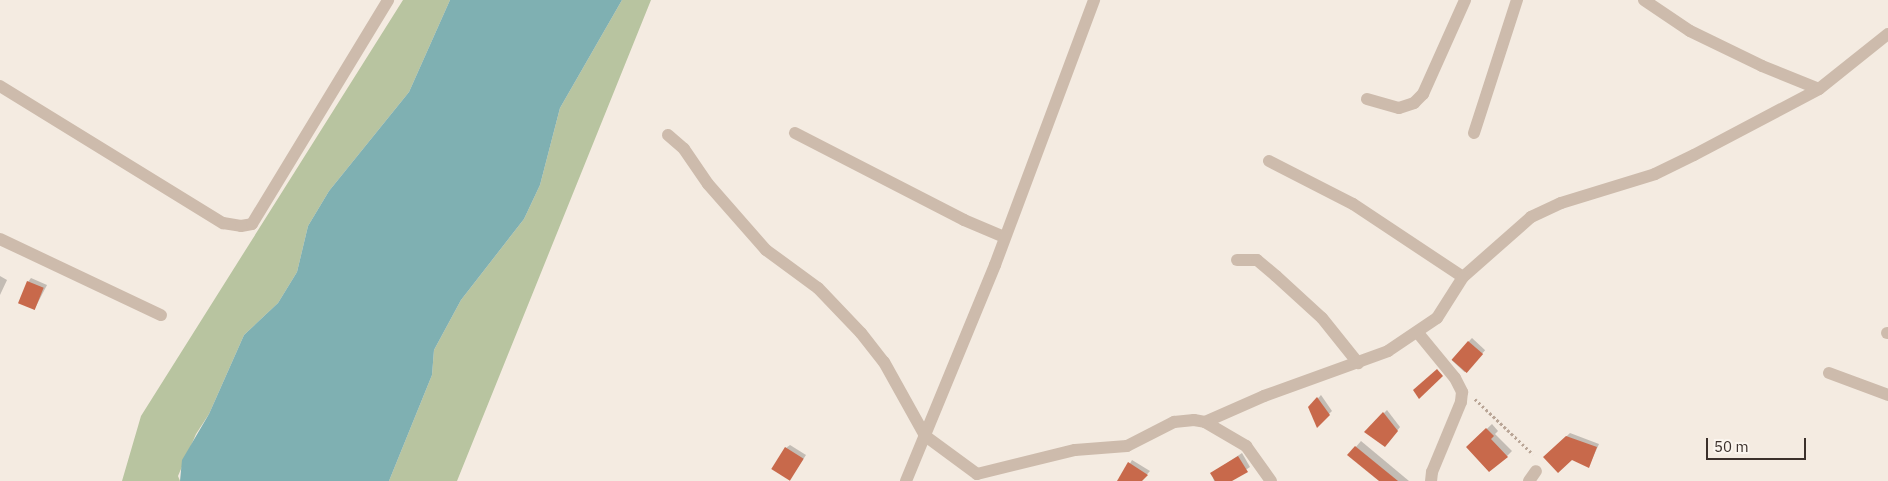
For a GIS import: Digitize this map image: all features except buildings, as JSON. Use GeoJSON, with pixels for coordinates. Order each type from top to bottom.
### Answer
{"type":"FeatureCollection","features":[{"type":"Feature","properties":{"kind":"street"},"geometry":{"type":"LineString","coordinates":[[0,86],[215,218],[242,226],[252,224],[388,0]]}},
{"type":"Feature","properties":{"kind":"street"},"geometry":{"type":"LineString","coordinates":[[906,481],[995,265],[1094,0]]}},
{"type":"Feature","properties":{"kind":"street"},"geometry":{"type":"LineString","coordinates":[[1367,99],[1400,108],[1414,103],[1423,94],[1465,0]]}},
{"type":"Feature","properties":{"kind":"street"},"geometry":{"type":"LineString","coordinates":[[1474,133],[1517,0]]}},
{"type":"Feature","properties":{"kind":"street"},"geometry":{"type":"LineString","coordinates":[[1644,0],[1690,31],[1762,66],[1820,89]]}},
{"type":"Feature","properties":{"kind":"street"},"geometry":{"type":"LineString","coordinates":[[668,134],[684,149],[708,184],[766,250],[818,288],[861,333],[884,362],[924,435],[977,474],[1075,450],[1127,446],[1174,422],[1205,422],[1264,396],[1358,363],[1418,333],[1437,318],[1463,277],[1530,217],[1561,203],[1655,174],[1820,89],[1888,34]]}},
{"type":"Feature","properties":{"kind":"street"},"geometry":{"type":"LineString","coordinates":[[795,133],[964,220],[1004,237]]}},
{"type":"Feature","properties":{"kind":"street"},"geometry":{"type":"LineString","coordinates":[[1269,161],[1353,204],[1463,277]]}},
{"type":"Feature","properties":{"kind":"street"},"geometry":{"type":"LineString","coordinates":[[0,239],[161,315]]}},
{"type":"Feature","properties":{"kind":"street"},"geometry":{"type":"LineString","coordinates":[[1237,260],[1257,260],[1276,276],[1322,318],[1358,363]]}},
{"type":"Feature","properties":{"kind":"street"},"geometry":{"type":"LineString","coordinates":[[1418,333],[1455,378],[1462,394],[1456,416],[1432,472],[1431,481]]}},
{"type":"Feature","properties":{"kind":"street"},"geometry":{"type":"LineString","coordinates":[[1829,373],[1888,395]]}},
{"type":"Feature","properties":{"kind":"street"},"geometry":{"type":"LineString","coordinates":[[1205,422],[1246,446],[1271,481]]}},
{"type":"Feature","properties":{"kind":"path"},"geometry":{"type":"LineString","coordinates":[[1462,394],[1485,406],[1533,454]]}},
{"type":"Feature","properties":{"kind":"green space"},"geometry":{"type":"Polygon","coordinates":[[[403,0],[450,0],[409,92],[329,191],[308,226],[297,272],[278,303],[244,335],[209,414],[196,434],[178,476],[180,481],[122,481],[141,416],[403,0]]]}},
{"type":"Feature","properties":{"kind":"green space"},"geometry":{"type":"Polygon","coordinates":[[[622,0],[651,0],[457,481],[389,481],[432,375],[434,350],[461,300],[524,219],[540,185],[560,108],[622,0]]]}},
{"type":"Feature","properties":{"kind":"water"},"geometry":{"type":"Polygon","coordinates":[[[450,0],[622,0],[560,108],[540,185],[524,219],[461,300],[434,350],[432,375],[389,481],[180,481],[182,460],[209,414],[244,335],[278,303],[297,272],[308,226],[329,191],[409,92],[450,0]]]}}]}
